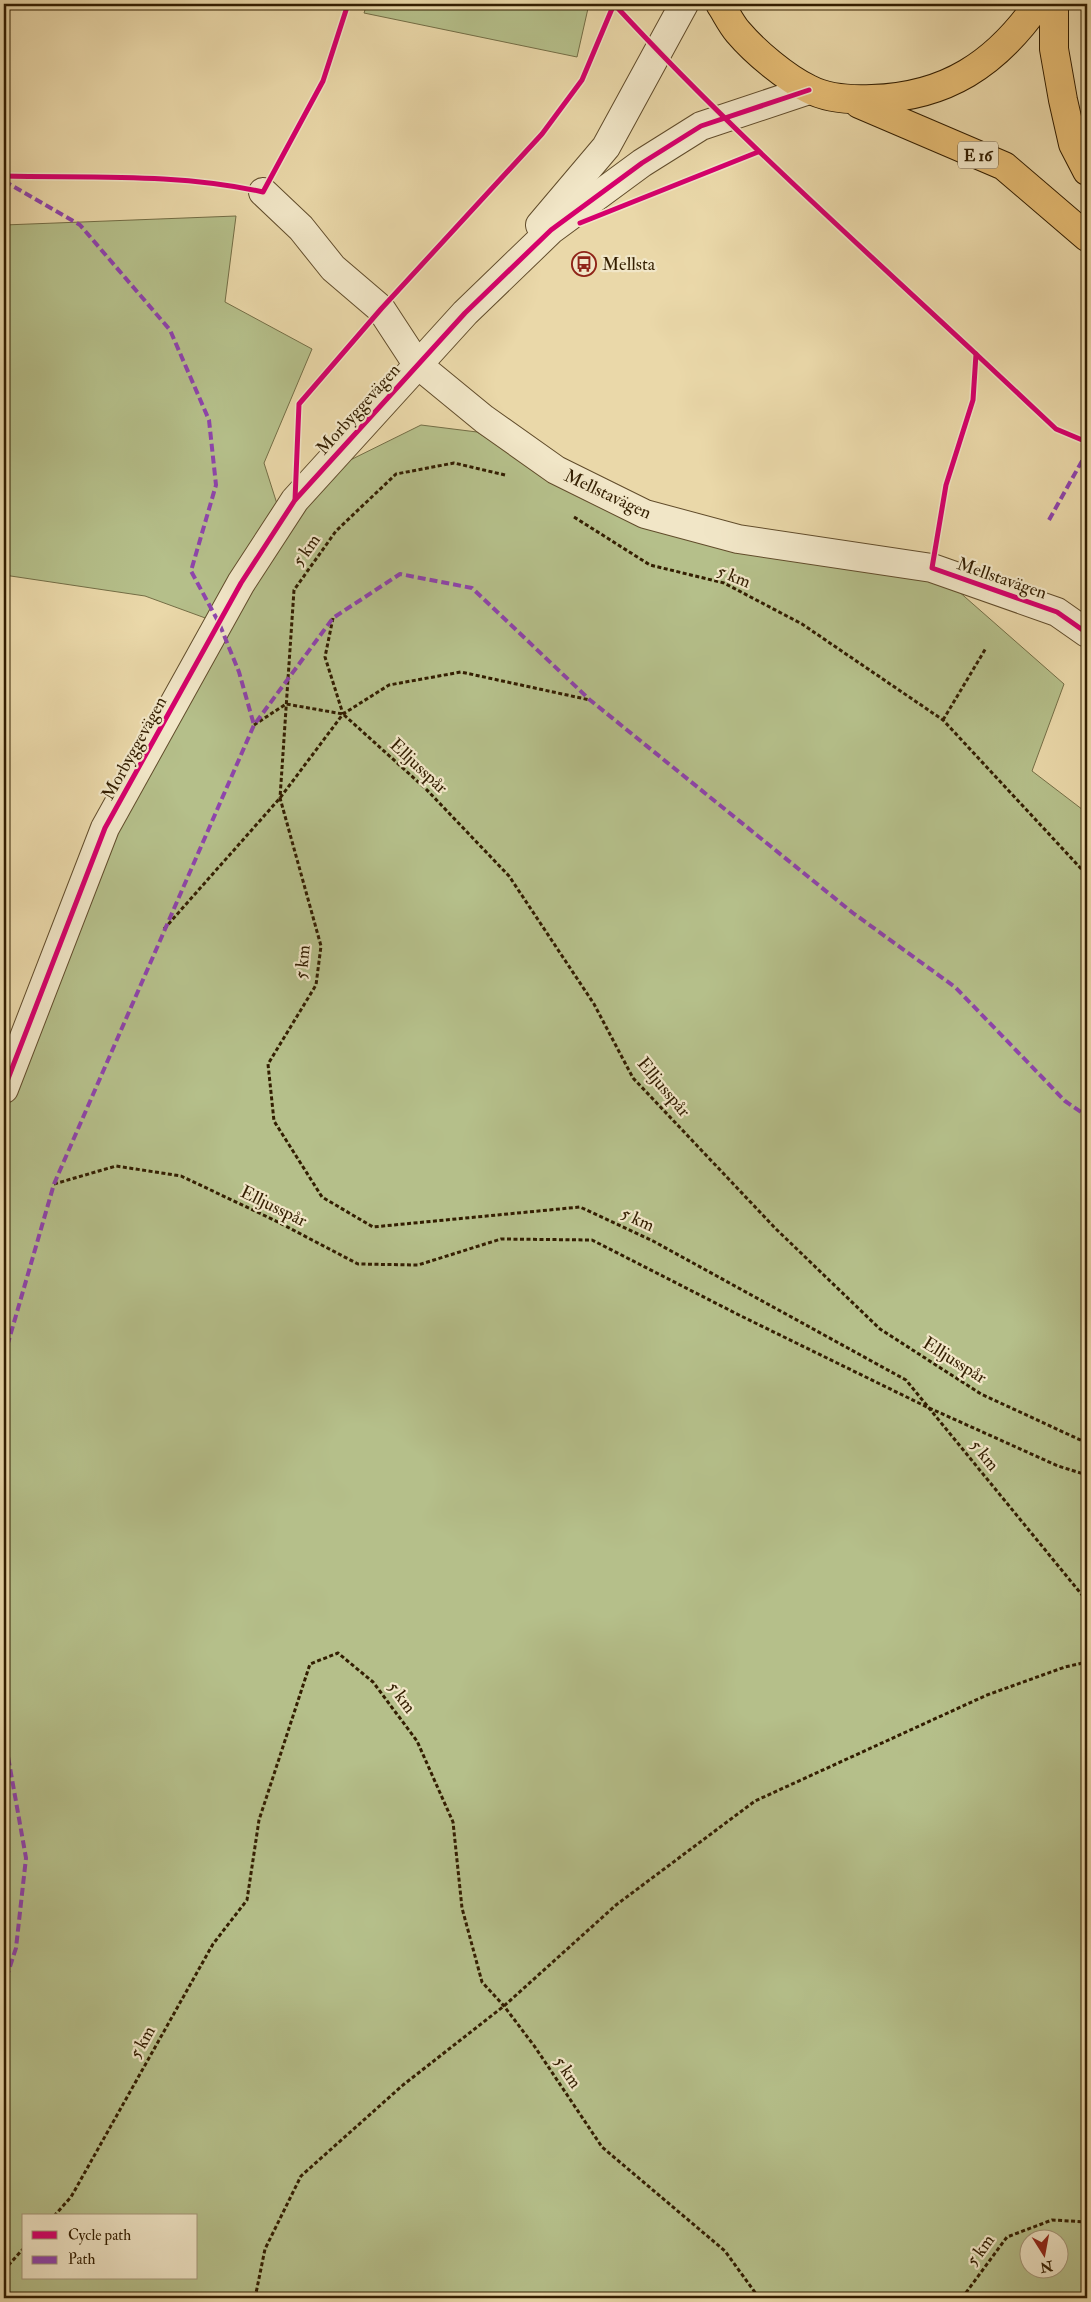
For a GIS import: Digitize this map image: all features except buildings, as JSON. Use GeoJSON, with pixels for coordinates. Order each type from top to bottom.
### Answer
{"type":"FeatureCollection","features":[{"type":"Feature","properties":{"kind":"highway","name":"E 16"},"geometry":{"type":"LineString","coordinates":[[720,4],[738,32],[756,50],[809,90],[851,100],[1004,166],[1087,237]]}},
{"type":"Feature","properties":{"kind":"highway","name":"E 16"},"geometry":{"type":"LineString","coordinates":[[851,100],[898,98],[928,91],[958,80],[982,66],[1023,26],[1038,4]]}},
{"type":"Feature","properties":{"kind":"highway"},"geometry":{"type":"LineString","coordinates":[[1054,4],[1054,48],[1063,100],[1073,144],[1087,171]]}},
{"type":"Feature","properties":{"kind":"street","name":"Morbyggevägen"},"geometry":{"type":"LineString","coordinates":[[465,314],[606,147],[684,4]]}},
{"type":"Feature","properties":{"kind":"street","name":"Morbyggevägen"},"geometry":{"type":"LineString","coordinates":[[4,1089],[105,828],[241,583],[295,500],[417,364],[551,230],[642,162],[701,126],[809,90]]}},
{"type":"Feature","properties":{"kind":"street","name":"Mellstavägen"},"geometry":{"type":"LineString","coordinates":[[263,192],[301,228],[334,268],[381,309],[417,364],[484,419],[556,470],[645,514],[738,538],[932,568],[1057,612],[1087,633]]}},
{"type":"Feature","properties":{"kind":"path"},"geometry":{"type":"LineString","coordinates":[[333,618],[325,657],[343,714]]}},
{"type":"Feature","properties":{"kind":"path"},"geometry":{"type":"LineString","coordinates":[[943,720],[986,648]]}},
{"type":"Feature","properties":{"kind":"path"},"geometry":{"type":"LineString","coordinates":[[164,929],[280,798],[343,714],[389,685],[461,672],[590,700]]}},
{"type":"Feature","properties":{"kind":"path"},"geometry":{"type":"LineString","coordinates":[[254,725],[286,704],[343,714]]}},
{"type":"Feature","properties":{"kind":"path"},"geometry":{"type":"LineString","coordinates":[[255,2298],[265,2249],[301,2176],[403,2085],[504,2006],[616,1905],[755,1801],[988,1695],[1065,1666],[1087,1662]]}},
{"type":"Feature","properties":{"kind":"path"},"geometry":{"type":"LineString","coordinates":[[4,2270],[22,2250]]}},
{"type":"Feature","properties":{"kind":"green space"},"geometry":{"type":"Polygon","coordinates":[[[367,4],[589,4],[577,57],[364,13],[367,4]]]}},
{"type":"Feature","properties":{"kind":"green space"},"geometry":{"type":"Polygon","coordinates":[[[236,216],[225,302],[312,349],[264,463],[278,507],[326,472],[421,425],[477,432],[551,480],[645,514],[932,568],[1064,684],[1032,771],[1087,813],[1087,2298],[4,2298],[4,1089],[105,828],[219,623],[145,596],[4,575],[4,225],[236,216]]]}},
{"type":"Feature","properties":{"kind":"marked path"},"geometry":{"type":"LineString","coordinates":[[4,181],[80,225],[170,330],[209,420],[216,485],[191,571],[219,623],[239,672],[254,725]]}},
{"type":"Feature","properties":{"kind":"marked path"},"geometry":{"type":"LineString","coordinates":[[1049,520],[1087,452]]}},
{"type":"Feature","properties":{"kind":"marked path"},"geometry":{"type":"LineString","coordinates":[[4,1357],[54,1184],[254,725],[333,618],[400,574],[472,588],[590,700],[853,913],[955,987],[1065,1101],[1087,1116]]}},
{"type":"Feature","properties":{"kind":"marked path"},"geometry":{"type":"LineString","coordinates":[[4,1734],[26,1858],[16,1948],[4,1985]]}},
{"type":"Feature","properties":{"kind":"cycle path"},"geometry":{"type":"LineString","coordinates":[[4,176],[167,179],[231,186],[263,192],[323,81],[348,4]]}},
{"type":"Feature","properties":{"kind":"cycle path"},"geometry":{"type":"LineString","coordinates":[[614,4],[746,139],[976,354],[973,400],[946,485],[932,568],[1057,612],[1087,633]]}},
{"type":"Feature","properties":{"kind":"cycle path"},"geometry":{"type":"LineString","coordinates":[[295,500],[299,404],[381,309],[542,134],[582,80],[614,4]]}},
{"type":"Feature","properties":{"kind":"cycle path"},"geometry":{"type":"LineString","coordinates":[[4,1089],[105,828],[241,583],[295,500],[465,313],[551,230],[642,163],[701,126],[809,90]]}},
{"type":"Feature","properties":{"kind":"cycle path"},"geometry":{"type":"LineString","coordinates":[[580,223],[758,152]]}},
{"type":"Feature","properties":{"kind":"cycle path"},"geometry":{"type":"LineString","coordinates":[[976,354],[1056,429],[1087,442]]}},
{"type":"Feature","properties":{"kind":"place","name":"Mellsta"},"geometry":{"type":"Point","coordinates":[584,264]}}]}
